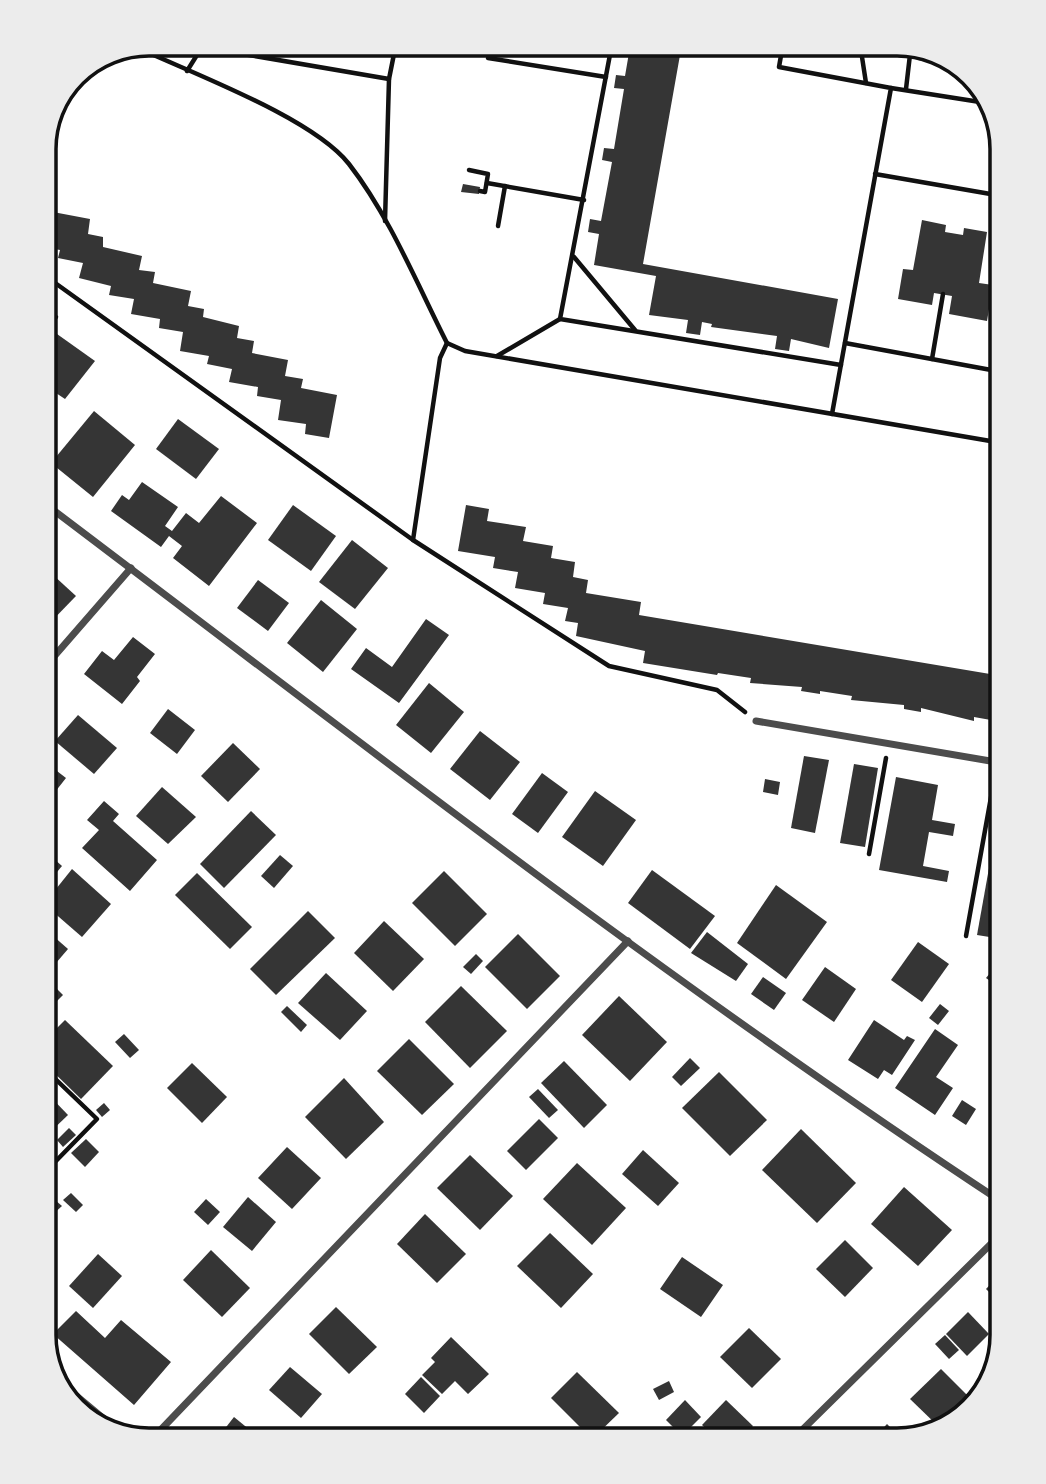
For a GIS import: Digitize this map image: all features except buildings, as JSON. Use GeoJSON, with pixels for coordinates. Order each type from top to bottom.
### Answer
{"type":"FeatureCollection","features":[{"type":"Feature","properties":{"kind":"street"},"geometry":{"type":"LineString","coordinates":[[56,512],[628,941],[877,1120],[990,1194]]}},
{"type":"Feature","properties":{"kind":"street"},"geometry":{"type":"LineString","coordinates":[[56,654],[131,568]]}},
{"type":"Feature","properties":{"kind":"street"},"geometry":{"type":"LineString","coordinates":[[756,721],[990,761]]}},
{"type":"Feature","properties":{"kind":"street"},"geometry":{"type":"LineString","coordinates":[[162,1428],[628,941]]}},
{"type":"Feature","properties":{"kind":"street"},"geometry":{"type":"LineString","coordinates":[[804,1428],[990,1245]]}},
{"type":"Feature","properties":{"kind":"path"},"geometry":{"type":"LineString","coordinates":[[155,56],[290,119],[322,140],[348,163],[384,222],[447,343],[465,351],[990,441]]}},
{"type":"Feature","properties":{"kind":"path"},"geometry":{"type":"LineString","coordinates":[[187,71],[196,56]]}},
{"type":"Feature","properties":{"kind":"path"},"geometry":{"type":"LineString","coordinates":[[255,56],[389,79]]}},
{"type":"Feature","properties":{"kind":"path"},"geometry":{"type":"LineString","coordinates":[[384,222],[389,79],[394,56]]}},
{"type":"Feature","properties":{"kind":"path"},"geometry":{"type":"LineString","coordinates":[[560,319],[574,257],[609,56]]}},
{"type":"Feature","properties":{"kind":"path"},"geometry":{"type":"LineString","coordinates":[[781,56],[779,67],[976,101]]}},
{"type":"Feature","properties":{"kind":"path"},"geometry":{"type":"LineString","coordinates":[[862,56],[866,83]]}},
{"type":"Feature","properties":{"kind":"path"},"geometry":{"type":"LineString","coordinates":[[906,89],[910,57]]}},
{"type":"Feature","properties":{"kind":"path"},"geometry":{"type":"LineString","coordinates":[[488,58],[606,77]]}},
{"type":"Feature","properties":{"kind":"path"},"geometry":{"type":"LineString","coordinates":[[832,414],[891,88]]}},
{"type":"Feature","properties":{"kind":"path"},"geometry":{"type":"LineString","coordinates":[[469,170],[488,174],[485,192],[480,191]]}},
{"type":"Feature","properties":{"kind":"path"},"geometry":{"type":"LineString","coordinates":[[875,174],[990,194]]}},
{"type":"Feature","properties":{"kind":"path"},"geometry":{"type":"LineString","coordinates":[[487,183],[584,200]]}},
{"type":"Feature","properties":{"kind":"path"},"geometry":{"type":"LineString","coordinates":[[498,226],[505,186]]}},
{"type":"Feature","properties":{"kind":"path"},"geometry":{"type":"LineString","coordinates":[[574,257],[636,331]]}},
{"type":"Feature","properties":{"kind":"path"},"geometry":{"type":"LineString","coordinates":[[56,284],[413,540],[609,666],[717,690],[756,721]]}},
{"type":"Feature","properties":{"kind":"path"},"geometry":{"type":"LineString","coordinates":[[932,359],[943,294]]}},
{"type":"Feature","properties":{"kind":"path"},"geometry":{"type":"LineString","coordinates":[[497,356],[560,319],[841,365]]}},
{"type":"Feature","properties":{"kind":"path"},"geometry":{"type":"LineString","coordinates":[[845,342],[990,370]]}},
{"type":"Feature","properties":{"kind":"path"},"geometry":{"type":"LineString","coordinates":[[413,540],[440,358],[447,343]]}},
{"type":"Feature","properties":{"kind":"path"},"geometry":{"type":"LineString","coordinates":[[869,854],[888,744]]}},
{"type":"Feature","properties":{"kind":"path"},"geometry":{"type":"LineString","coordinates":[[966,936],[990,814]]}},
{"type":"Feature","properties":{"kind":"path"},"geometry":{"type":"LineString","coordinates":[[56,1080],[97,1119],[56,1161]]}}]}
